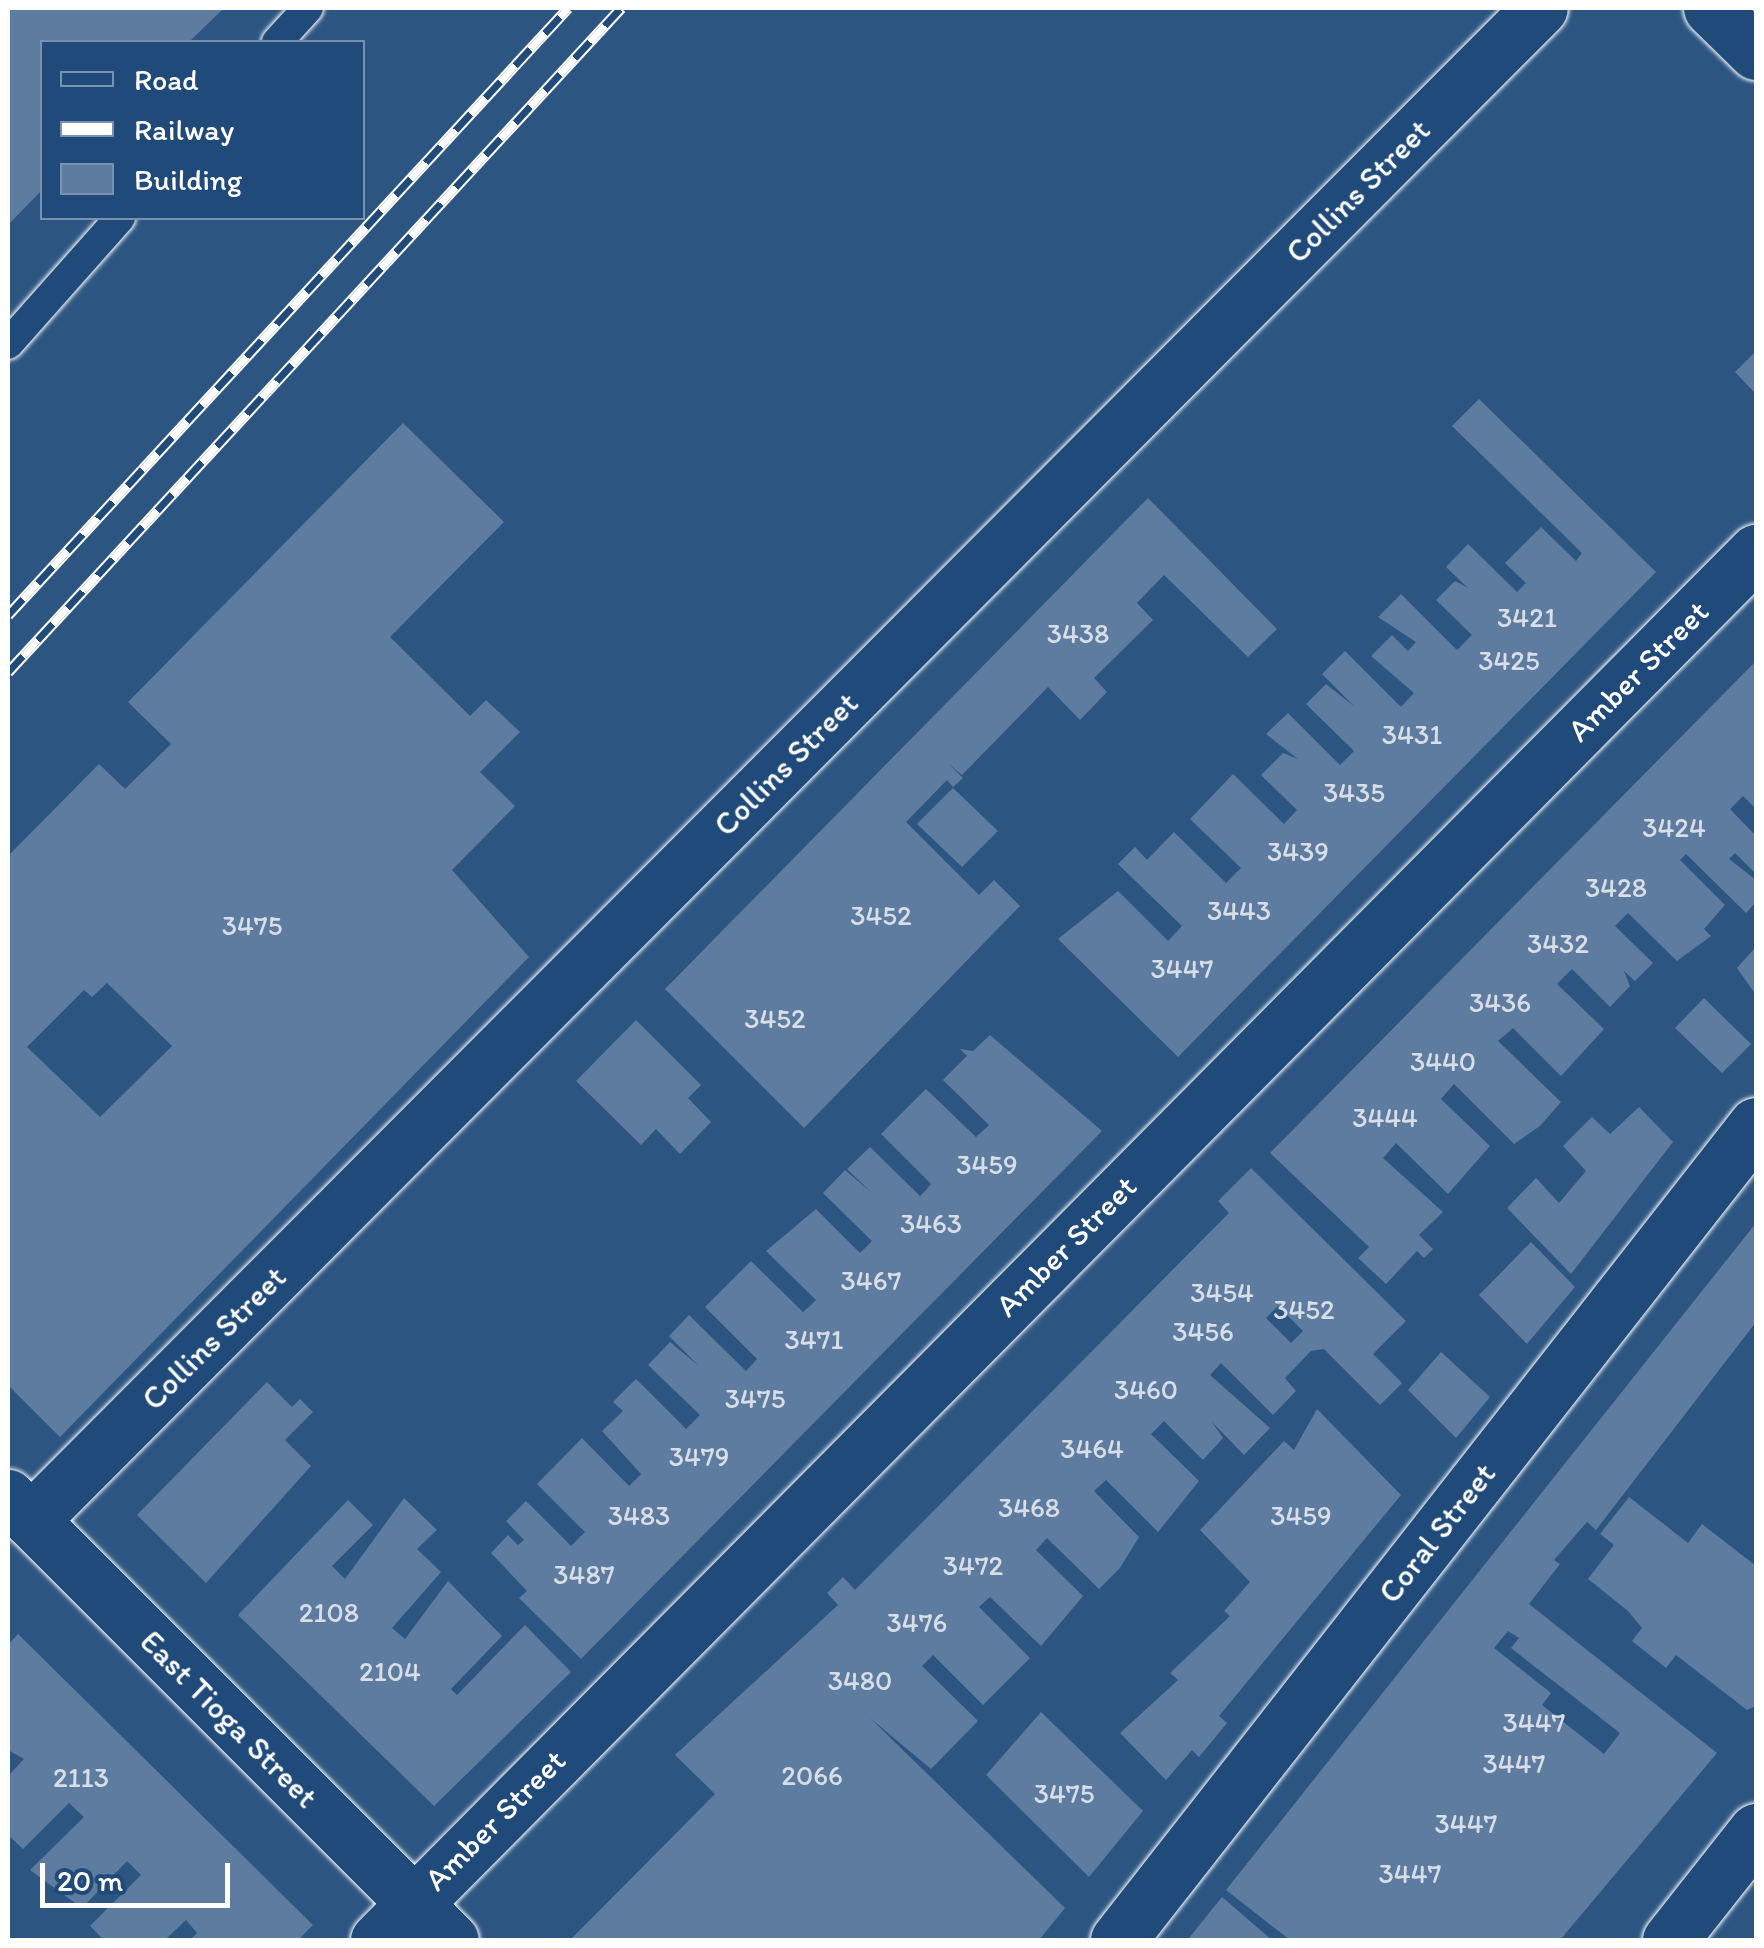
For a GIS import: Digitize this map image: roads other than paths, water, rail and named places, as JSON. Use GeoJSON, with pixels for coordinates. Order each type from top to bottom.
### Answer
{"type":"FeatureCollection","features":[{"type":"Feature","properties":{"kind":"street","name":"Collins Street"},"geometry":{"type":"LineString","coordinates":[[19,1509],[1540,8]]}},
{"type":"Feature","properties":{"kind":"street"},"geometry":{"type":"LineString","coordinates":[[1711,8],[1756,52]]}},
{"type":"Feature","properties":{"kind":"street","name":"Amber Street"},"geometry":{"type":"LineString","coordinates":[[395,1922],[1756,552]]}},
{"type":"Feature","properties":{"kind":"street","name":"Coral Street"},"geometry":{"type":"LineString","coordinates":[[1118,1940],[1756,1124]]}},
{"type":"Feature","properties":{"kind":"street","name":"East Tioga Street"},"geometry":{"type":"LineString","coordinates":[[19,1509],[395,1922],[450,1940]]}},
{"type":"Feature","properties":{"kind":"street"},"geometry":{"type":"LineString","coordinates":[[1670,1940],[1756,1831]]}},
{"type":"Feature","properties":{"kind":"lane"},"geometry":{"type":"LineString","coordinates":[[279,40],[308,8]]}},
{"type":"Feature","properties":{"kind":"lane"},"geometry":{"type":"LineString","coordinates":[[8,344],[118,220]]}},
{"type":"Feature","properties":{"kind":"railway"},"geometry":{"type":"LineString","coordinates":[[8,615],[568,8]]}},
{"type":"Feature","properties":{"kind":"railway"},"geometry":{"type":"LineString","coordinates":[[8,672],[621,8]]}}]}
